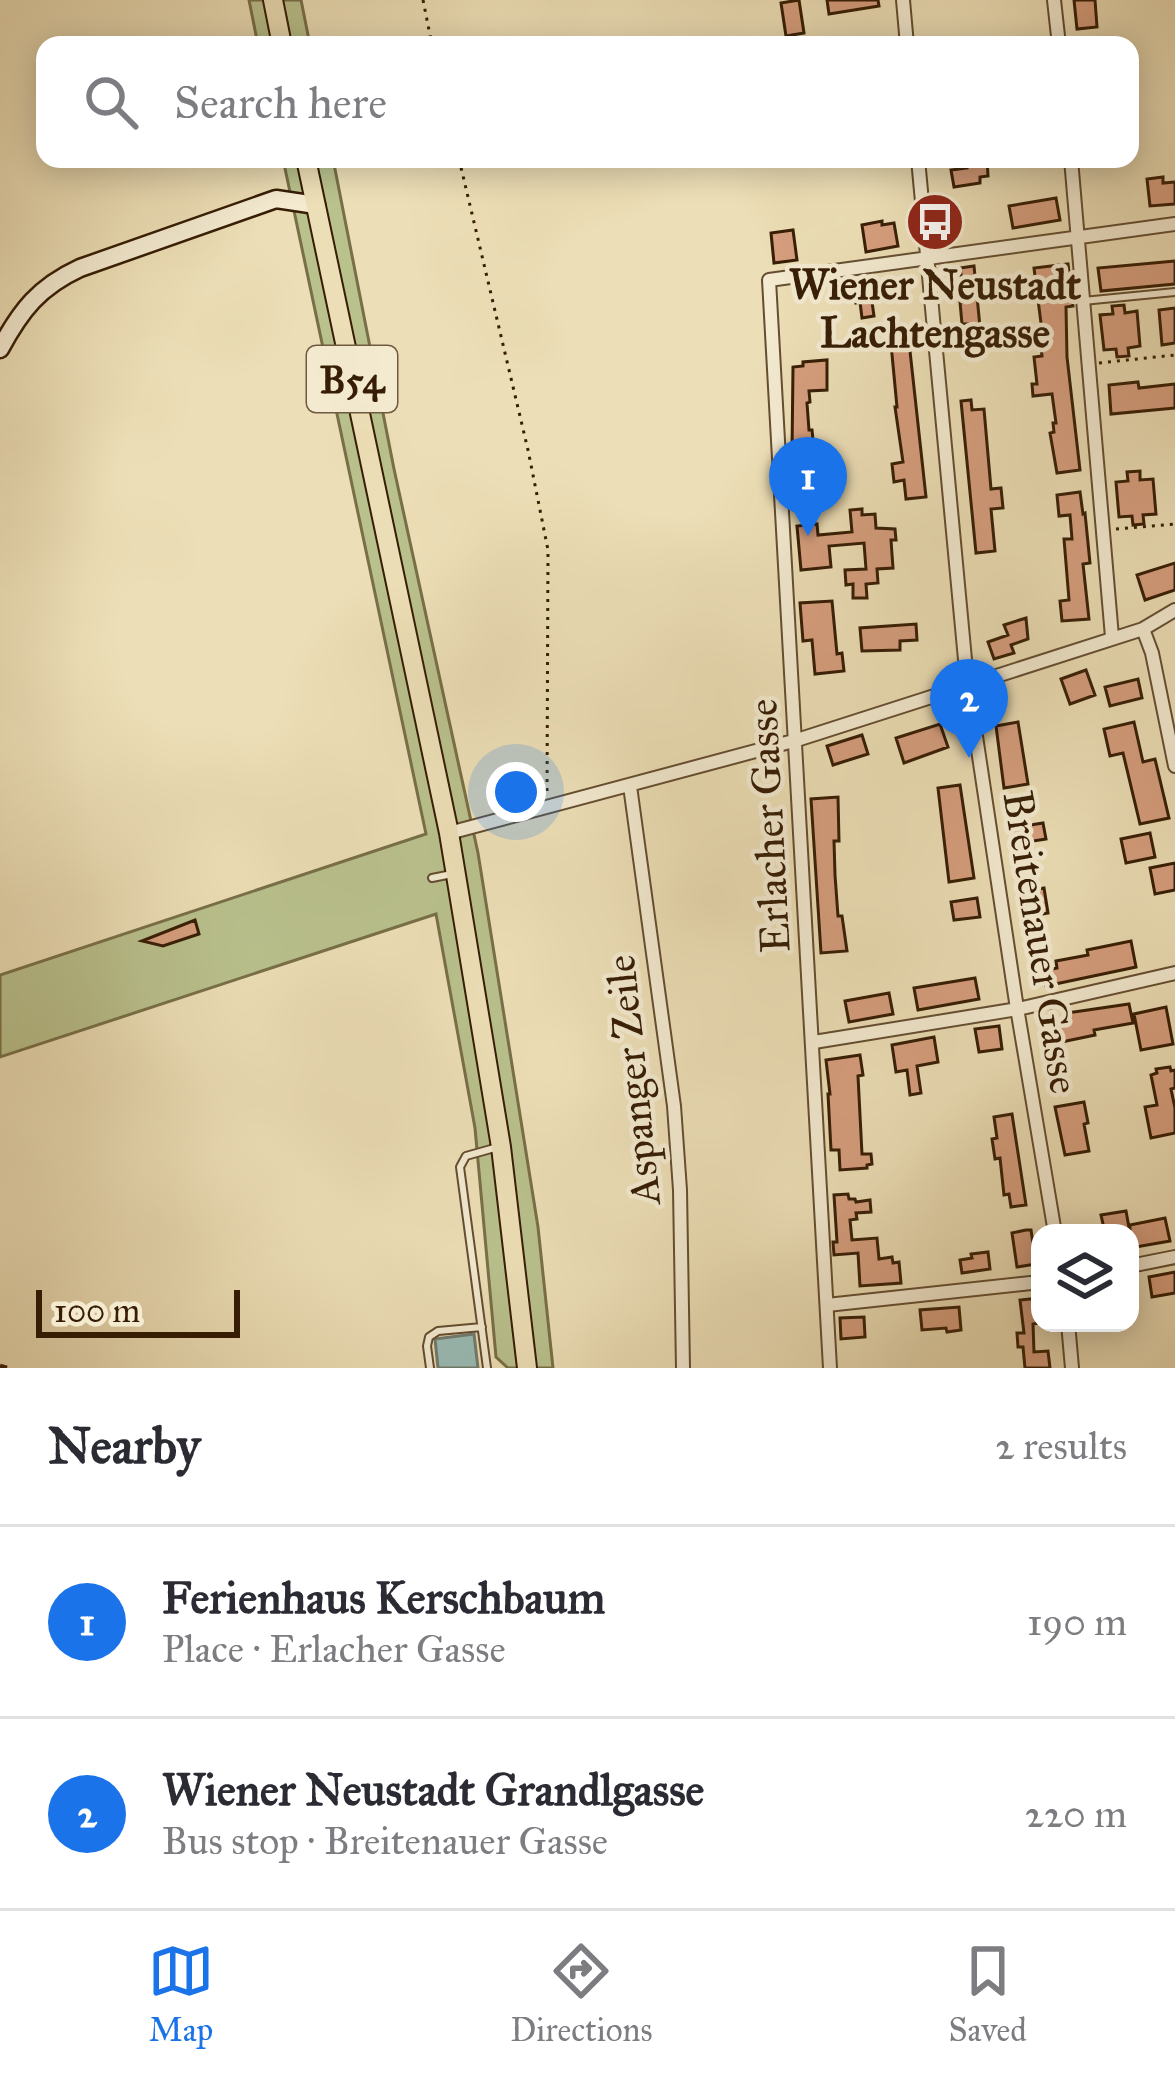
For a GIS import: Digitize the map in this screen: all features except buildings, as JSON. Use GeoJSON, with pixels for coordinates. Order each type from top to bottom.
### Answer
{"type":"FeatureCollection","features":[{"type":"Feature","properties":{"kind":"main road"},"geometry":{"type":"LineString","coordinates":[[273,0],[280,36]]}},
{"type":"Feature","properties":{"kind":"main road"},"geometry":{"type":"LineString","coordinates":[[0,349],[28,302],[59,278],[276,199],[308,169]]}},
{"type":"Feature","properties":{"kind":"main road","name":"B54"},"geometry":{"type":"LineString","coordinates":[[308,169],[449,833],[501,1147],[527,1368]]}},
{"type":"Feature","properties":{"kind":"main road"},"geometry":{"type":"LineString","coordinates":[[276,199],[316,205]]}},
{"type":"Feature","properties":{"kind":"street"},"geometry":{"type":"LineString","coordinates":[[903,0],[907,36]]}},
{"type":"Feature","properties":{"kind":"street"},"geometry":{"type":"LineString","coordinates":[[1054,0],[1058,36]]}},
{"type":"Feature","properties":{"kind":"street","name":"Breitenauer Gasse"},"geometry":{"type":"LineString","coordinates":[[919,168],[968,684],[1054,1224]]}},
{"type":"Feature","properties":{"kind":"street"},"geometry":{"type":"LineString","coordinates":[[1072,168],[1112,637]]}},
{"type":"Feature","properties":{"kind":"street"},"geometry":{"type":"LineString","coordinates":[[927,259],[1175,224]]}},
{"type":"Feature","properties":{"kind":"street","name":"Erlacher Gasse"},"geometry":{"type":"LineString","coordinates":[[830,1368],[769,280],[927,259]]}},
{"type":"Feature","properties":{"kind":"street"},"geometry":{"type":"LineString","coordinates":[[449,833],[797,740],[1144,629],[1175,610]]}},
{"type":"Feature","properties":{"kind":"street"},"geometry":{"type":"LineString","coordinates":[[1144,629],[1175,766]]}},
{"type":"Feature","properties":{"kind":"street","name":"Aspanger Zeile"},"geometry":{"type":"LineString","coordinates":[[629,786],[674,1106],[683,1368]]}},
{"type":"Feature","properties":{"kind":"street"},"geometry":{"type":"LineString","coordinates":[[814,1042],[1018,1009],[1175,973]]}},
{"type":"Feature","properties":{"kind":"street"},"geometry":{"type":"LineString","coordinates":[[1139,1264],[1175,1257]]}},
{"type":"Feature","properties":{"kind":"street"},"geometry":{"type":"LineString","coordinates":[[827,1306],[1031,1283]]}},
{"type":"Feature","properties":{"kind":"street"},"geometry":{"type":"LineString","coordinates":[[1069,1332],[1072,1368]]}},
{"type":"Feature","properties":{"kind":"lane"},"geometry":{"type":"LineString","coordinates":[[1082,301],[1175,292]]}},
{"type":"Feature","properties":{"kind":"lane"},"geometry":{"type":"LineString","coordinates":[[432,878],[455,873]]}},
{"type":"Feature","properties":{"kind":"lane"},"geometry":{"type":"LineString","coordinates":[[487,1368],[460,1167],[466,1156],[501,1147]]}},
{"type":"Feature","properties":{"kind":"lane"},"geometry":{"type":"LineString","coordinates":[[430,1368],[429,1337],[438,1331],[482,1327]]}},
{"type":"Feature","properties":{"kind":"path"},"geometry":{"type":"LineString","coordinates":[[423,0],[430,36]]}},
{"type":"Feature","properties":{"kind":"path"},"geometry":{"type":"LineString","coordinates":[[461,168],[548,550],[547,808]]}},
{"type":"Feature","properties":{"kind":"path"},"geometry":{"type":"LineString","coordinates":[[1087,364],[1175,356]]}},
{"type":"Feature","properties":{"kind":"path"},"geometry":{"type":"LineString","coordinates":[[1102,530],[1175,524]]}},
{"type":"Feature","properties":{"kind":"green space"},"geometry":{"type":"Polygon","coordinates":[[[249,0],[264,0],[269,24],[287,22],[282,0],[301,0],[308,36],[256,36],[249,0]]]}},
{"type":"Feature","properties":{"kind":"green space"},"geometry":{"type":"Polygon","coordinates":[[[285,168],[335,168],[394,469],[478,853],[538,1227],[553,1368],[508,1368],[496,1357],[475,1128],[436,914],[0,1057],[0,975],[426,834],[285,168]]]}},
{"type":"Feature","properties":{"kind":"water"},"geometry":{"type":"Polygon","coordinates":[[[474,1334],[478,1368],[438,1368],[435,1339],[474,1334]]]}},
{"type":"Feature","properties":{"kind":"railway"},"geometry":{"type":"LineString","coordinates":[[0,1366],[7,1368]]}},
{"type":"Feature","properties":{"kind":"place","name":"Wiener Neustadt Lachtengasse"},"geometry":{"type":"Point","coordinates":[935,222]}},
{"type":"Feature","properties":{"kind":"place","name":"Ferienhaus Kerschbaum"},"geometry":{"type":"Point","coordinates":[808,536]}},
{"type":"Feature","properties":{"kind":"place","name":"Wiener Neustadt Grandlgasse"},"geometry":{"type":"Point","coordinates":[969,758]}}]}
